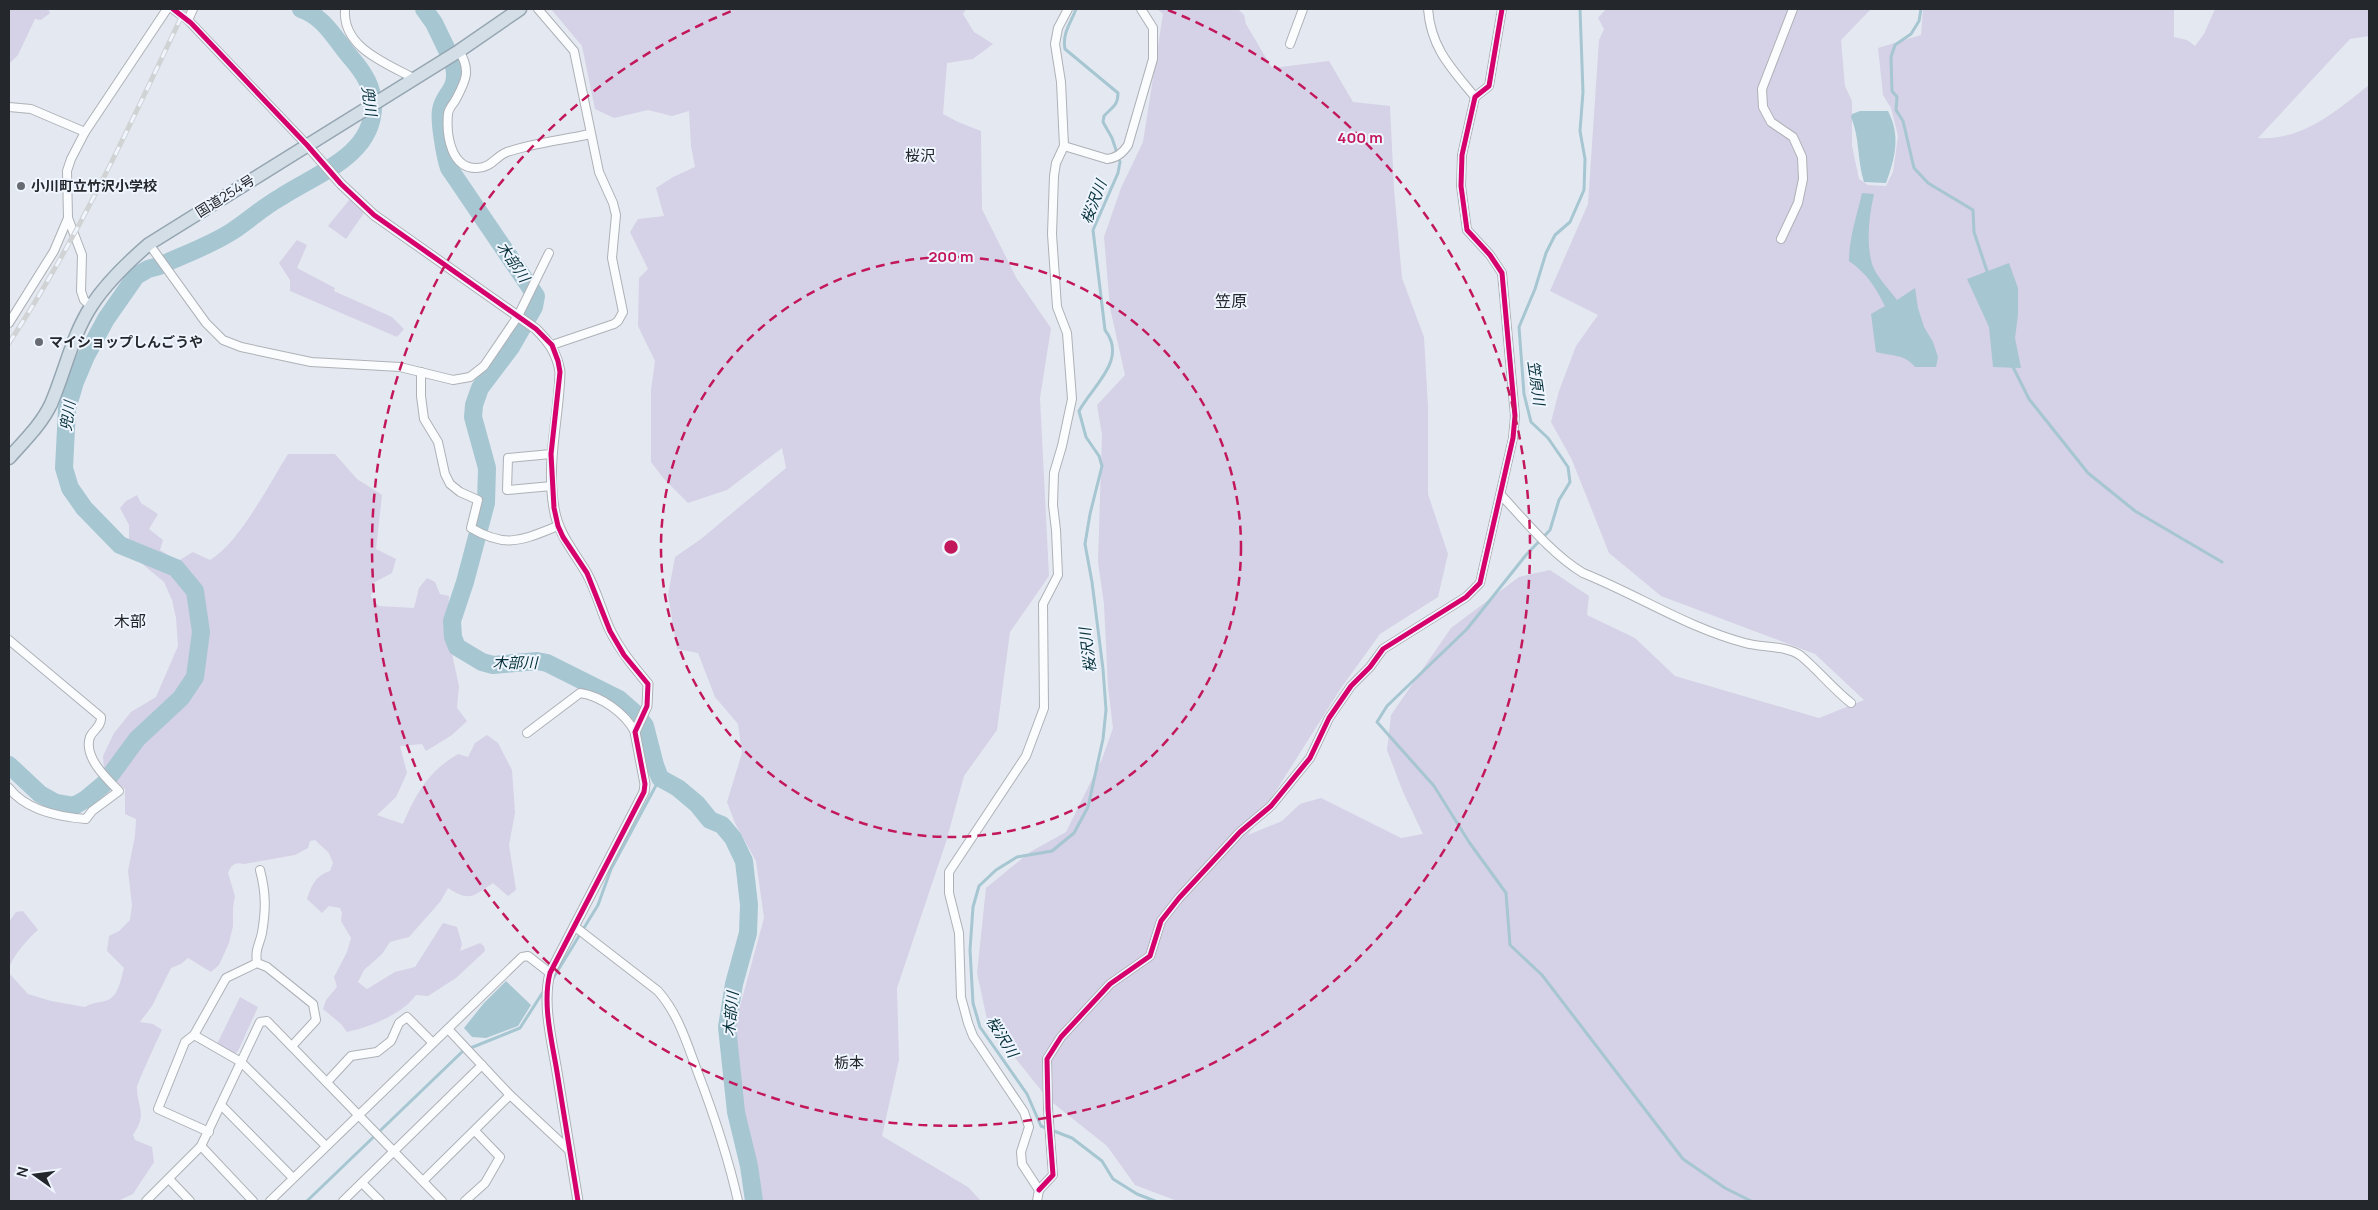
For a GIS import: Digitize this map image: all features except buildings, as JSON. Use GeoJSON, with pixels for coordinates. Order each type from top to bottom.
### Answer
{"type":"FeatureCollection","features":[{"type":"Feature","properties":{"kind":"highway","name":"国道254号"},"geometry":{"type":"LineString","coordinates":[[9,458],[41,421],[50,405],[76,338],[91,306],[124,265],[149,244],[415,79],[520,9]]}},
{"type":"Feature","properties":{"kind":"street"},"geometry":{"type":"LineString","coordinates":[[91,306],[84,300],[81,291],[82,255],[68,218],[67,171],[85,132],[167,9]]}},
{"type":"Feature","properties":{"kind":"street"},"geometry":{"type":"LineString","coordinates":[[172,9],[188,20],[307,145],[341,184],[374,215],[536,329],[552,345],[560,372],[551,454],[552,486],[558,526],[563,537],[587,573],[610,630],[624,655],[648,684],[647,706],[635,732]]}},
{"type":"Feature","properties":{"kind":"street"},"geometry":{"type":"LineString","coordinates":[[188,20],[193,9]]}},
{"type":"Feature","properties":{"kind":"street"},"geometry":{"type":"LineString","coordinates":[[344,9],[347,28],[359,47],[415,79]]}},
{"type":"Feature","properties":{"kind":"street"},"geometry":{"type":"LineString","coordinates":[[538,9],[574,51],[599,172],[614,203],[616,215],[612,258],[623,312],[614,324],[552,345]]}},
{"type":"Feature","properties":{"kind":"street"},"geometry":{"type":"LineString","coordinates":[[1039,1190],[1022,1164],[1021,1152],[1029,1126],[1024,1112],[973,1036],[968,1023],[961,996],[959,932],[949,892],[949,872],[1026,756],[1044,708],[1043,604],[1058,576],[1053,506],[1054,473],[1072,399],[1067,333],[1057,306],[1052,234],[1054,176],[1056,163],[1064,146],[1061,82],[1056,44],[1058,28],[1068,9]]}},
{"type":"Feature","properties":{"kind":"street"},"geometry":{"type":"LineString","coordinates":[[1064,146],[1107,159],[1113,158],[1124,151],[1128,145],[1153,59],[1153,28],[1141,9]]}},
{"type":"Feature","properties":{"kind":"street"},"geometry":{"type":"LineString","coordinates":[[1290,44],[1303,9]]}},
{"type":"Feature","properties":{"kind":"street"},"geometry":{"type":"LineString","coordinates":[[1428,9],[1433,36],[1443,58],[1475,97]]}},
{"type":"Feature","properties":{"kind":"street"},"geometry":{"type":"LineString","coordinates":[[1037,1201],[1039,1190],[1053,1175],[1048,1109],[1047,1059],[1061,1037],[1110,984],[1150,956],[1161,921],[1179,898],[1234,837],[1271,806],[1310,758],[1329,718],[1351,686],[1370,667],[1383,650],[1466,597],[1480,583],[1501,495],[1514,427],[1502,273],[1490,255],[1467,230],[1461,186],[1462,155],[1475,97],[1489,86],[1502,9]]}},
{"type":"Feature","properties":{"kind":"street"},"geometry":{"type":"LineString","coordinates":[[1781,239],[1798,203],[1803,179],[1802,157],[1793,137],[1771,122],[1763,107],[1762,89],[1793,9]]}},
{"type":"Feature","properties":{"kind":"street"},"geometry":{"type":"LineString","coordinates":[[459,51],[466,61],[466,74],[448,113],[451,143],[454,155],[460,163],[467,167],[485,167],[506,153],[590,134]]}},
{"type":"Feature","properties":{"kind":"street"},"geometry":{"type":"LineString","coordinates":[[9,107],[31,109],[85,132]]}},
{"type":"Feature","properties":{"kind":"street"},"geometry":{"type":"LineString","coordinates":[[9,323],[54,251],[68,218]]}},
{"type":"Feature","properties":{"kind":"street"},"geometry":{"type":"LineString","coordinates":[[149,244],[206,323],[224,340],[241,347],[311,362],[381,365],[453,380],[470,377],[484,366],[518,316],[549,253]]}},
{"type":"Feature","properties":{"kind":"street"},"geometry":{"type":"LineString","coordinates":[[421,372],[424,419],[438,442],[445,474],[450,484],[460,492],[478,500],[471,528],[490,539],[507,541],[525,539],[558,526]]}},
{"type":"Feature","properties":{"kind":"street"},"geometry":{"type":"LineString","coordinates":[[551,454],[508,458],[508,490],[552,486]]}},
{"type":"Feature","properties":{"kind":"street"},"geometry":{"type":"LineString","coordinates":[[1501,495],[1529,526],[1572,566],[1583,573],[1707,631],[1746,643],[1792,652],[1801,656],[1834,690],[1851,703]]}},
{"type":"Feature","properties":{"kind":"street"},"geometry":{"type":"LineString","coordinates":[[9,640],[100,717],[101,723],[90,738],[90,748],[100,770],[119,791],[86,819],[66,818],[51,814],[13,794],[9,788]]}},
{"type":"Feature","properties":{"kind":"street"},"geometry":{"type":"LineString","coordinates":[[527,734],[580,693],[606,703],[630,722],[635,732],[645,784],[644,792],[550,973],[547,1000],[578,1201]]}},
{"type":"Feature","properties":{"kind":"street"},"geometry":{"type":"LineString","coordinates":[[257,963],[255,952],[261,935],[266,893],[260,870]]}},
{"type":"Feature","properties":{"kind":"street"},"geometry":{"type":"LineString","coordinates":[[574,926],[636,973],[668,1002],[678,1020],[715,1119],[729,1161],[738,1201]]}},
{"type":"Feature","properties":{"kind":"street"},"geometry":{"type":"LineString","coordinates":[[270,1201],[358,1114],[522,958],[528,956],[550,973]]}},
{"type":"Feature","properties":{"kind":"street"},"geometry":{"type":"LineString","coordinates":[[209,1132],[158,1109],[185,1042],[194,1035],[226,978],[257,963],[267,967],[313,1004],[316,1020],[292,1046]]}},
{"type":"Feature","properties":{"kind":"street"},"geometry":{"type":"LineString","coordinates":[[327,1082],[351,1056],[378,1052],[391,1041],[399,1023],[407,1017],[433,1043]]}},
{"type":"Feature","properties":{"kind":"street"},"geometry":{"type":"LineString","coordinates":[[146,1201],[201,1146],[260,1022],[267,1021],[442,1201]]}},
{"type":"Feature","properties":{"kind":"street"},"geometry":{"type":"LineString","coordinates":[[448,1029],[510,1095],[570,1151]]}},
{"type":"Feature","properties":{"kind":"street"},"geometry":{"type":"LineString","coordinates":[[194,1035],[241,1062],[326,1146]]}},
{"type":"Feature","properties":{"kind":"street"},"geometry":{"type":"LineString","coordinates":[[343,1201],[482,1065]]}},
{"type":"Feature","properties":{"kind":"street"},"geometry":{"type":"LineString","coordinates":[[423,1181],[510,1095]]}},
{"type":"Feature","properties":{"kind":"street"},"geometry":{"type":"LineString","coordinates":[[221,1105],[293,1178]]}},
{"type":"Feature","properties":{"kind":"street"},"geometry":{"type":"LineString","coordinates":[[466,1201],[485,1182],[500,1157],[475,1131]]}},
{"type":"Feature","properties":{"kind":"street"},"geometry":{"type":"LineString","coordinates":[[201,1146],[253,1201]]}},
{"type":"Feature","properties":{"kind":"street"},"geometry":{"type":"LineString","coordinates":[[169,1179],[190,1201]]}},
{"type":"Feature","properties":{"kind":"street"},"geometry":{"type":"LineString","coordinates":[[362,1183],[380,1201]]}},
{"type":"Feature","properties":{"kind":"shaded area"},"geometry":{"type":"Polygon","coordinates":[[[9,9],[48,9],[50,13],[41,20],[35,19],[18,55],[9,64],[9,9]]]}},
{"type":"Feature","properties":{"kind":"shaded area"},"geometry":{"type":"Polygon","coordinates":[[[551,9],[966,9],[963,14],[974,32],[993,44],[973,59],[947,63],[943,114],[981,131],[982,209],[1017,279],[1051,328],[1040,398],[1049,576],[1010,632],[997,730],[964,776],[946,842],[897,988],[899,1060],[882,1136],[968,1187],[981,1201],[762,1201],[757,1164],[744,1113],[738,1065],[736,1021],[764,918],[756,861],[735,823],[727,802],[742,753],[738,724],[715,697],[698,653],[677,649],[668,595],[675,557],[701,539],[786,468],[782,448],[727,490],[688,503],[664,479],[651,462],[651,390],[655,361],[638,326],[639,278],[648,269],[630,232],[638,219],[664,216],[656,188],[673,177],[695,167],[691,146],[689,111],[672,116],[648,110],[614,118],[595,109],[582,46],[551,9]]]}},
{"type":"Feature","properties":{"kind":"shaded area"},"geometry":{"type":"Polygon","coordinates":[[[1157,9],[1238,9],[1244,15],[1246,24],[1272,68],[1329,61],[1353,102],[1390,106],[1394,189],[1402,278],[1424,337],[1428,407],[1428,494],[1448,554],[1438,597],[1380,634],[1341,688],[1248,835],[1282,821],[1300,804],[1321,798],[1401,838],[1423,834],[1403,792],[1387,750],[1391,715],[1451,628],[1519,577],[1550,570],[1589,596],[1587,615],[1635,638],[1675,676],[1819,718],[1864,700],[1815,654],[1661,596],[1609,553],[1572,460],[1551,422],[1559,391],[1576,346],[1598,315],[1550,291],[1588,204],[1599,40],[1604,29],[1598,18],[1606,9],[1871,9],[1841,40],[1845,86],[1852,101],[1852,146],[1859,179],[1868,185],[1886,186],[1893,172],[1898,136],[1891,108],[1883,95],[1878,48],[1921,35],[1923,9],[2174,9],[2174,37],[2187,40],[2195,46],[2204,34],[2215,9],[2369,9],[2369,36],[2350,39],[2258,138],[2290,135],[2304,129],[2331,114],[2369,85],[2369,1201],[1177,1201],[1135,1185],[1107,1146],[1048,1099],[988,1024],[977,973],[986,888],[1030,852],[1066,832],[1102,759],[1113,728],[1108,687],[1104,604],[1098,562],[1102,435],[1097,405],[1125,375],[1110,308],[1104,237],[1121,188],[1143,142],[1163,14],[1157,9]]]}},
{"type":"Feature","properties":{"kind":"shaded area"},"geometry":{"type":"Polygon","coordinates":[[[350,199],[364,213],[346,239],[328,226],[350,199]]]}},
{"type":"Feature","properties":{"kind":"shaded area"},"geometry":{"type":"Polygon","coordinates":[[[297,240],[307,245],[297,268],[335,288],[334,291],[392,317],[404,329],[397,337],[290,291],[290,280],[279,263],[297,240]]]}},
{"type":"Feature","properties":{"kind":"shaded area"},"geometry":{"type":"Polygon","coordinates":[[[288,454],[335,454],[357,479],[382,495],[376,549],[396,559],[392,573],[373,583],[371,597],[379,606],[414,608],[419,588],[427,578],[435,582],[440,594],[449,596],[447,631],[459,686],[457,708],[467,721],[452,735],[426,751],[422,744],[400,746],[407,773],[396,797],[377,815],[403,824],[418,793],[431,775],[458,754],[468,757],[475,743],[487,735],[498,743],[512,770],[515,813],[509,845],[516,890],[508,896],[493,883],[472,896],[467,896],[456,893],[448,888],[440,902],[409,937],[390,942],[382,954],[364,970],[358,982],[367,989],[395,972],[415,967],[443,923],[457,927],[462,944],[460,951],[480,943],[484,946],[485,951],[456,978],[428,996],[416,995],[395,1014],[366,1027],[347,1032],[341,1024],[323,1009],[326,1000],[337,987],[334,977],[347,952],[351,938],[341,921],[342,913],[340,908],[329,906],[322,913],[307,899],[315,882],[330,871],[333,863],[329,853],[315,840],[310,841],[308,848],[295,855],[234,864],[228,873],[235,896],[233,926],[229,943],[219,965],[211,972],[188,958],[181,964],[171,968],[152,1006],[140,1022],[153,1024],[162,1030],[137,1087],[141,1116],[133,1135],[135,1140],[152,1147],[154,1162],[133,1194],[118,1201],[9,1201],[9,973],[28,994],[51,1001],[85,1007],[108,1000],[115,994],[124,968],[107,951],[109,936],[119,931],[130,920],[132,905],[128,871],[135,836],[136,819],[125,814],[125,789],[104,770],[103,756],[114,733],[131,712],[156,697],[178,646],[176,618],[172,600],[164,582],[129,553],[129,525],[120,508],[126,501],[137,495],[141,503],[158,514],[149,529],[163,540],[160,550],[178,561],[193,552],[210,560],[221,552],[243,527],[288,454]]]}},
{"type":"Feature","properties":{"kind":"shaded area"},"geometry":{"type":"Polygon","coordinates":[[[23,911],[38,930],[21,947],[9,968],[9,922],[16,912],[23,911]]]}},
{"type":"Feature","properties":{"kind":"shaded area"},"geometry":{"type":"Polygon","coordinates":[[[240,997],[258,1007],[238,1051],[234,1054],[217,1044],[240,997]]]}},
{"type":"Feature","properties":{"kind":"water"},"geometry":{"type":"Polygon","coordinates":[[[1860,111],[1888,111],[1892,120],[1895,147],[1886,183],[1864,182],[1856,133],[1851,117],[1852,114],[1860,111]]]}},
{"type":"Feature","properties":{"kind":"water"},"geometry":{"type":"Polygon","coordinates":[[[1862,193],[1874,194],[1869,238],[1870,256],[1874,269],[1897,300],[1915,288],[1918,308],[1924,327],[1933,342],[1938,357],[1936,367],[1915,367],[1907,360],[1897,356],[1876,352],[1871,314],[1885,306],[1870,281],[1849,261],[1852,235],[1862,193]]]}},
{"type":"Feature","properties":{"kind":"water"},"geometry":{"type":"Polygon","coordinates":[[[2009,263],[2018,288],[2018,315],[2015,338],[2021,368],[1993,367],[1989,327],[1967,279],[2009,263]]]}},
{"type":"Feature","properties":{"kind":"water"},"geometry":{"type":"Polygon","coordinates":[[[506,981],[531,1005],[518,1026],[486,1038],[472,1037],[464,1028],[484,1003],[506,981]]]}},
{"type":"Feature","properties":{"kind":"waterway","name":"兜川"},"geometry":{"type":"LineString","coordinates":[[9,765],[40,794],[56,803],[74,806],[104,784],[137,739],[181,698],[195,677],[201,632],[195,591],[176,568],[120,545],[84,508],[70,488],[64,468],[67,409],[75,382],[86,356],[106,319],[136,276],[223,237],[274,201],[340,162],[364,138],[370,123],[373,106],[373,99],[367,81],[330,30],[317,18],[301,9]]}},
{"type":"Feature","properties":{"kind":"waterway","name":"木部川"},"geometry":{"type":"LineString","coordinates":[[424,9],[434,23],[448,52]]}},
{"type":"Feature","properties":{"kind":"waterway","name":"桜沢川"},"geometry":{"type":"LineString","coordinates":[[1076,9],[1066,33],[1065,49],[1118,93],[1116,104],[1104,116],[1103,122],[1112,138],[1120,162],[1118,173],[1093,230],[1105,330],[1111,341],[1113,352],[1106,372],[1079,411],[1086,437],[1099,456],[1102,466],[1090,514],[1085,544],[1092,582],[1103,669],[1106,710],[1103,739],[1088,807],[1074,833],[1052,851],[1017,857],[996,870],[979,886],[973,907],[970,950],[973,1003],[980,1027],[1027,1094],[1041,1126],[1072,1138],[1102,1161],[1113,1179],[1137,1194],[1155,1201]]}},
{"type":"Feature","properties":{"kind":"waterway","name":"笠原川"},"geometry":{"type":"LineString","coordinates":[[1580,9],[1583,92],[1580,131],[1585,159],[1584,190],[1570,222],[1555,235],[1546,253],[1535,289],[1519,327],[1524,394],[1531,422],[1548,438],[1568,467],[1570,482],[1559,500],[1550,530],[1526,555],[1467,629],[1387,706],[1377,722],[1434,786],[1469,842],[1506,893],[1510,945],[1542,975],[1683,1159],[1725,1188],[1751,1201]]}},
{"type":"Feature","properties":{"kind":"waterway"},"geometry":{"type":"LineString","coordinates":[[1921,9],[1919,21],[1911,34],[1895,45],[1891,57],[1892,91],[1897,97],[1896,110],[1903,121],[1914,168],[1928,183],[1973,210],[1974,232],[1988,274]]}},
{"type":"Feature","properties":{"kind":"waterway","name":"木部川"},"geometry":{"type":"LineString","coordinates":[[454,66],[453,86],[441,110],[443,139],[449,168],[536,296],[534,307],[511,347],[480,388],[474,405],[473,417],[487,468],[486,503],[465,582],[452,621],[453,637],[457,647],[482,662],[493,665],[537,661],[547,663],[619,699],[636,714],[645,726],[660,778],[678,788],[697,804],[710,820],[722,825],[733,838],[744,861],[749,905],[748,933],[734,984],[727,1027],[736,1112],[749,1166],[754,1201]]}},
{"type":"Feature","properties":{"kind":"waterway"},"geometry":{"type":"LineString","coordinates":[[2012,365],[2029,399],[2088,473],[2135,511],[2222,562]]}},
{"type":"Feature","properties":{"kind":"waterway"},"geometry":{"type":"LineString","coordinates":[[552,980],[598,905],[611,869],[660,778]]}},
{"type":"Feature","properties":{"kind":"waterway"},"geometry":{"type":"LineString","coordinates":[[307,1201],[463,1051],[520,1028],[545,989]]}},
{"type":"Feature","properties":{"kind":"railway"},"geometry":{"type":"LineString","coordinates":[[9,343],[81,221],[124,137],[185,9]]}},
{"type":"Feature","properties":{"kind":"cycle path"},"geometry":{"type":"LineString","coordinates":[[173,9],[191,23],[307,145],[341,184],[374,215],[536,329],[552,345],[558,361],[560,372],[551,454],[554,508],[558,526],[563,537],[587,573],[610,631],[624,655],[648,684],[647,706],[635,732],[645,784],[644,792],[550,973],[548,985],[547,1010],[578,1201]]}},
{"type":"Feature","properties":{"kind":"cycle path"},"geometry":{"type":"LineString","coordinates":[[1039,1190],[1053,1175],[1048,1109],[1047,1059],[1061,1037],[1110,984],[1150,956],[1161,921],[1179,898],[1240,832],[1271,806],[1310,758],[1329,718],[1351,686],[1370,667],[1383,649],[1466,597],[1480,583],[1513,438],[1515,416],[1502,273],[1490,255],[1467,230],[1461,186],[1462,155],[1475,97],[1489,86],[1502,9]]}},
{"type":"Feature","properties":{"kind":"place","name":"小川町立竹沢小学校"},"geometry":{"type":"Point","coordinates":[21,186]}},
{"type":"Feature","properties":{"kind":"place","name":"マイショップしんごうや"},"geometry":{"type":"Point","coordinates":[39,342]}},
{"type":"Feature","properties":{"kind":"district","name":"桜沢"},"geometry":{"type":"Point","coordinates":[920,156]}},
{"type":"Feature","properties":{"kind":"district","name":"笠原"},"geometry":{"type":"Point","coordinates":[1231,301]}},
{"type":"Feature","properties":{"kind":"district","name":"木部"},"geometry":{"type":"Point","coordinates":[130,621]}},
{"type":"Feature","properties":{"kind":"district","name":"栃本"},"geometry":{"type":"Point","coordinates":[849,1063]}}]}
